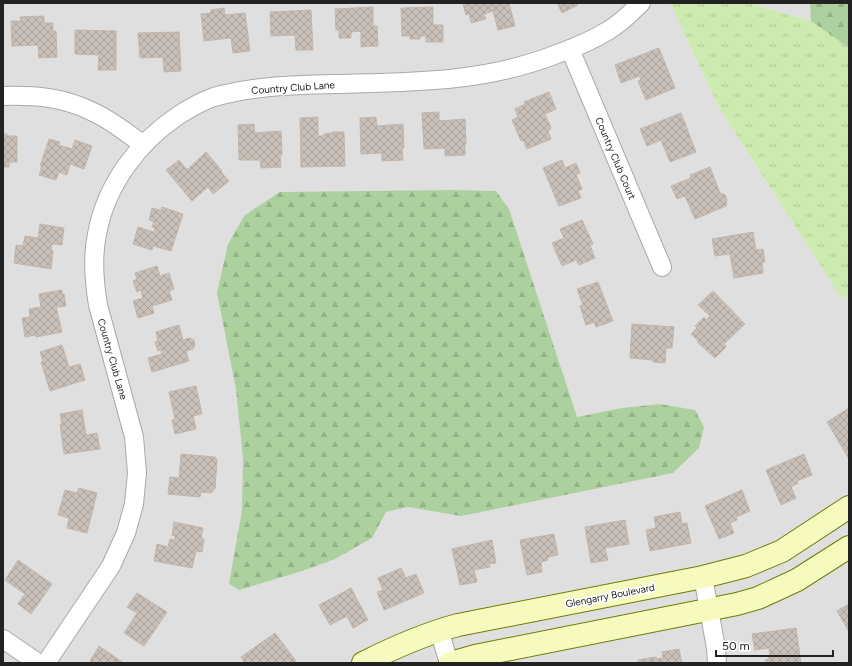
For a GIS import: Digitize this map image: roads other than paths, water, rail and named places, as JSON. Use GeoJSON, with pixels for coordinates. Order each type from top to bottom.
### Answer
{"type":"FeatureCollection","features":[{"type":"Feature","properties":{"kind":"street","name":"Country Club Lane"},"geometry":{"type":"LineString","coordinates":[[46,663],[111,566],[126,533],[134,504],[137,473],[134,437],[98,304],[94,283],[93,261],[97,233],[105,204],[124,169],[143,144],[165,124],[190,108],[212,98],[235,92],[283,86],[441,81],[486,75],[519,67],[570,49],[608,31],[628,16],[641,3]]}},
{"type":"Feature","properties":{"kind":"street","name":"Country Club Court"},"geometry":{"type":"LineString","coordinates":[[570,49],[662,267]]}},
{"type":"Feature","properties":{"kind":"street"},"geometry":{"type":"LineString","coordinates":[[3,96],[46,97],[72,103],[105,118],[143,144]]}},
{"type":"Feature","properties":{"kind":"street","name":"Glengarry Boulevard"},"geometry":{"type":"LineString","coordinates":[[363,663],[408,642],[439,630],[458,625],[727,572],[782,551],[849,507]]}},
{"type":"Feature","properties":{"kind":"street"},"geometry":{"type":"LineString","coordinates":[[439,630],[449,663],[475,656],[737,604],[778,590],[797,580],[849,547]]}},
{"type":"Feature","properties":{"kind":"street"},"geometry":{"type":"LineString","coordinates":[[703,577],[710,610],[717,663]]}},
{"type":"Feature","properties":{"kind":"street"},"geometry":{"type":"LineString","coordinates":[[3,639],[38,663]]}}]}
